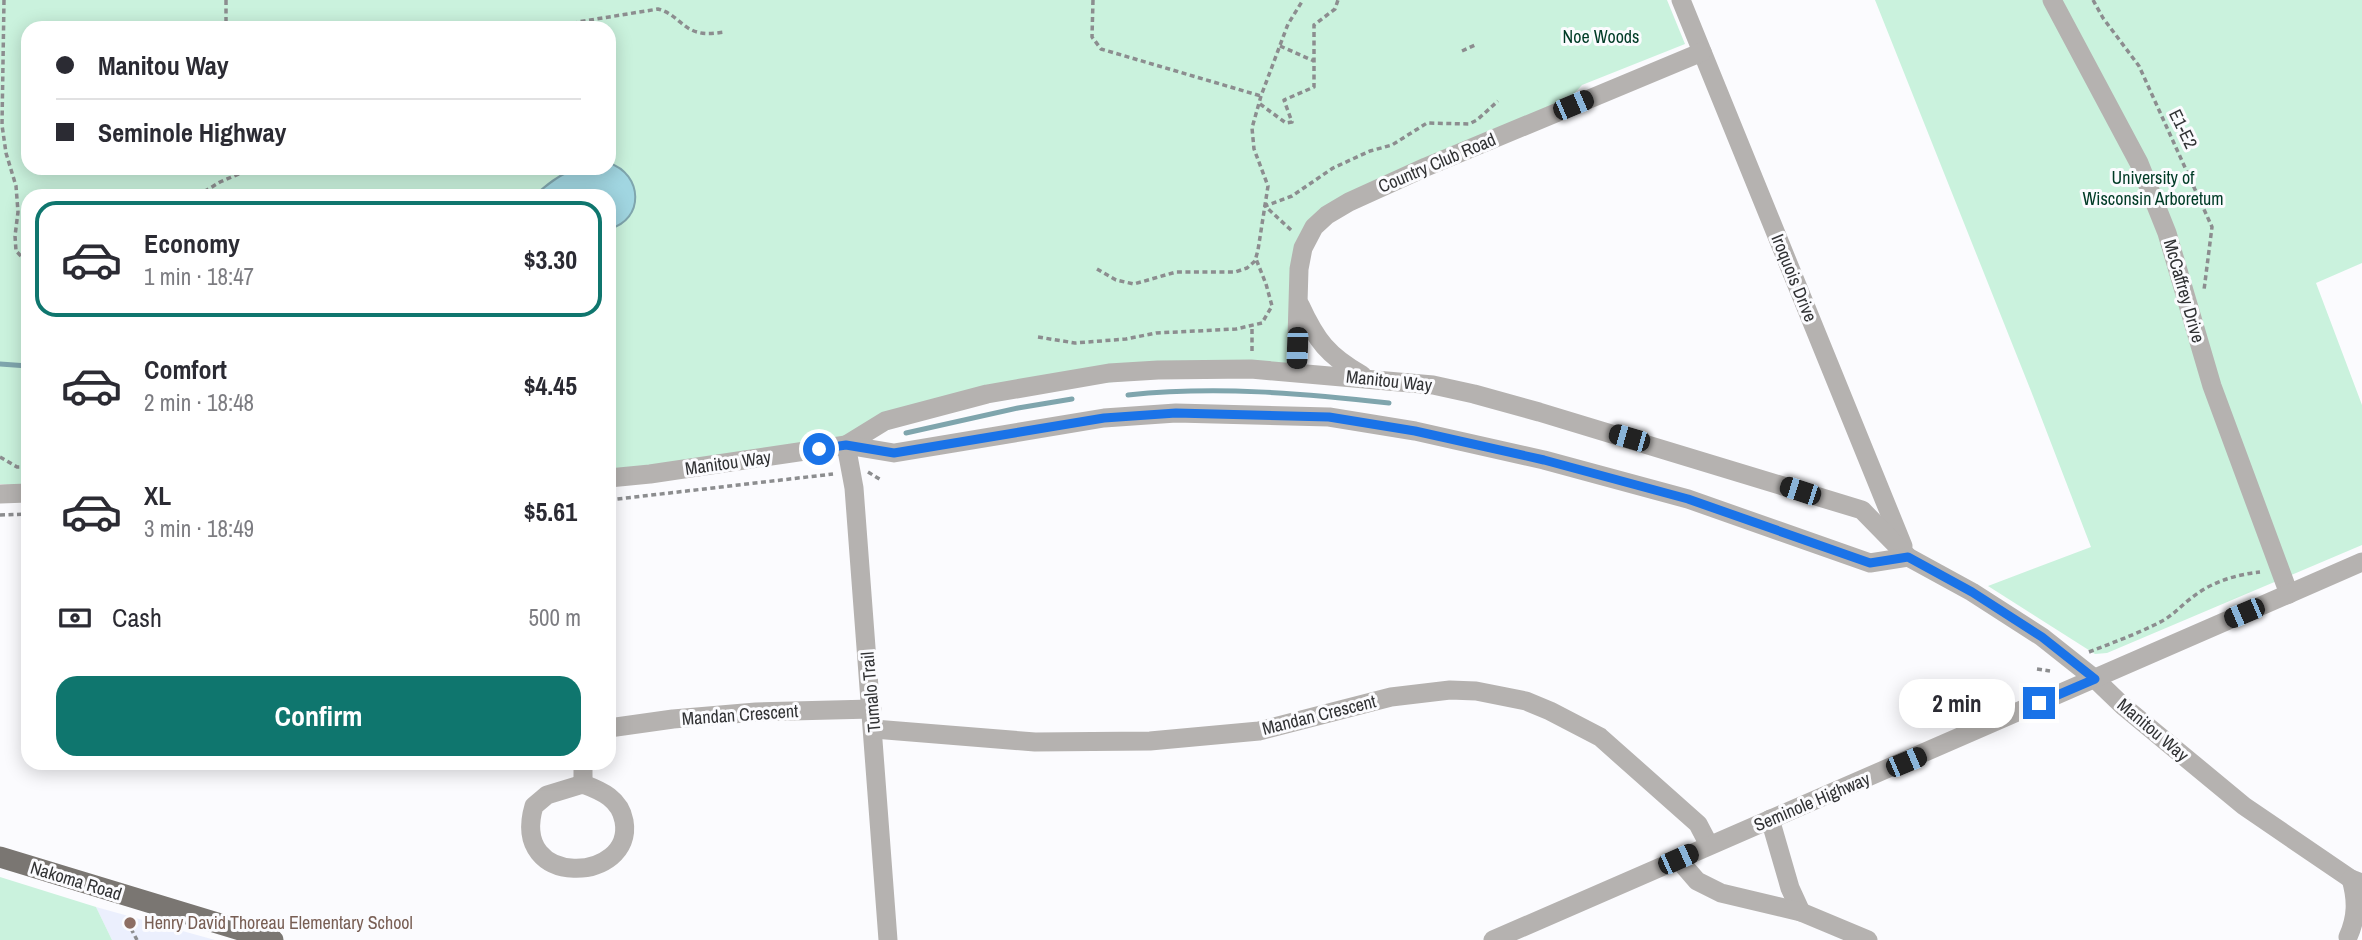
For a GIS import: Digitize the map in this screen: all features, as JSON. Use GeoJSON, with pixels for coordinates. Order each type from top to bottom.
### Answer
{"type":"FeatureCollection","features":[{"type":"Feature","properties":{"kind":"main road","name":"Nakoma Road"},"geometry":{"type":"LineString","coordinates":[[0,857],[273,940]]}},
{"type":"Feature","properties":{"kind":"street","name":"Iroquois Drive"},"geometry":{"type":"LineString","coordinates":[[1681,0],[1908,557]]}},
{"type":"Feature","properties":{"kind":"street","name":"McCaffrey Drive"},"geometry":{"type":"LineString","coordinates":[[2052,0],[2139,163],[2167,233],[2212,386],[2289,594]]}},
{"type":"Feature","properties":{"kind":"street","name":"Country Club Road"},"geometry":{"type":"LineString","coordinates":[[1296,371],[1299,269],[1303,248],[1314,227],[1327,215],[1349,202],[1448,158],[1702,52]]}},
{"type":"Feature","properties":{"kind":"street"},"geometry":{"type":"LineString","coordinates":[[1298,302],[1322,346],[1341,363],[1369,379]]}},
{"type":"Feature","properties":{"kind":"street","name":"Manitou Way"},"geometry":{"type":"LineString","coordinates":[[846,445],[885,421],[988,394],[1109,373],[1251,369],[1296,371],[1433,386],[1474,394],[1862,510],[1908,557],[1972,592],[2042,637],[2244,806],[2356,881]]}},
{"type":"Feature","properties":{"kind":"street","name":"Manitou Way"},"geometry":{"type":"LineString","coordinates":[[616,477],[846,445],[894,453],[1104,418],[1176,413],[1329,417],[1415,431],[1570,467],[1688,499],[1870,563],[1908,557]]}},
{"type":"Feature","properties":{"kind":"street","name":"Tumalo Trail"},"geometry":{"type":"LineString","coordinates":[[846,445],[854,488],[888,940]]}},
{"type":"Feature","properties":{"kind":"street"},"geometry":{"type":"LineString","coordinates":[[0,494],[21,493]]}},
{"type":"Feature","properties":{"kind":"street","name":"Seminole Highway"},"geometry":{"type":"LineString","coordinates":[[1493,940],[2362,562]]}},
{"type":"Feature","properties":{"kind":"street","name":"Mandan Crescent"},"geometry":{"type":"LineString","coordinates":[[874,729],[1035,741],[1150,741],[1259,730],[1391,697],[1450,690],[1476,691],[1526,701],[1550,710],[1600,737],[1698,824],[1709,845]]}},
{"type":"Feature","properties":{"kind":"street","name":"Mandan Crescent"},"geometry":{"type":"LineString","coordinates":[[616,728],[673,719],[755,712],[872,709]]}},
{"type":"Feature","properties":{"kind":"street"},"geometry":{"type":"LineString","coordinates":[[583,770],[583,783]]}},
{"type":"Feature","properties":{"kind":"street"},"geometry":{"type":"LineString","coordinates":[[583,783],[602,791],[617,804],[624,817],[624,838],[619,849],[601,863],[585,868],[556,866],[546,860],[535,845],[531,826],[534,806],[547,795],[583,783]]}},
{"type":"Feature","properties":{"kind":"street"},"geometry":{"type":"LineString","coordinates":[[1770,819],[1790,888],[1801,912]]}},
{"type":"Feature","properties":{"kind":"street"},"geometry":{"type":"LineString","coordinates":[[1678,859],[1697,881],[1721,893],[1801,912],[1868,940]]}},
{"type":"Feature","properties":{"kind":"street"},"geometry":{"type":"LineString","coordinates":[[2348,937],[2354,923],[2356,881]]}},
{"type":"Feature","properties":{"kind":"path"},"geometry":{"type":"LineString","coordinates":[[4,0],[2,125],[6,153],[16,186],[16,251],[21,256]]}},
{"type":"Feature","properties":{"kind":"path"},"geometry":{"type":"LineString","coordinates":[[226,0],[226,21]]}},
{"type":"Feature","properties":{"kind":"path"},"geometry":{"type":"LineString","coordinates":[[1093,0],[1092,37],[1101,49],[1261,96]]}},
{"type":"Feature","properties":{"kind":"path"},"geometry":{"type":"LineString","coordinates":[[1097,269],[1116,280],[1134,284],[1176,272],[1235,272],[1247,268],[1255,258],[1268,186],[1252,137],[1252,128],[1288,24],[1303,0]]}},
{"type":"Feature","properties":{"kind":"path"},"geometry":{"type":"LineString","coordinates":[[1259,103],[1286,123],[1292,122],[1284,100],[1314,87],[1314,25],[1335,9],[1338,0]]}},
{"type":"Feature","properties":{"kind":"path","name":"E1-E2"},"geometry":{"type":"LineString","coordinates":[[2093,0],[2139,66],[2212,227],[2204,292]]}},
{"type":"Feature","properties":{"kind":"path"},"geometry":{"type":"LineString","coordinates":[[584,21],[658,9],[668,12],[694,32],[725,32]]}},
{"type":"Feature","properties":{"kind":"path"},"geometry":{"type":"LineString","coordinates":[[1462,51],[1475,45]]}},
{"type":"Feature","properties":{"kind":"path"},"geometry":{"type":"LineString","coordinates":[[1280,46],[1314,61]]}},
{"type":"Feature","properties":{"kind":"path"},"geometry":{"type":"LineString","coordinates":[[1265,206],[1292,195],[1333,168],[1370,151],[1392,145],[1427,123],[1469,124],[1499,101]]}},
{"type":"Feature","properties":{"kind":"path"},"geometry":{"type":"LineString","coordinates":[[208,189],[237,175]]}},
{"type":"Feature","properties":{"kind":"path"},"geometry":{"type":"LineString","coordinates":[[1265,206],[1283,225],[1307,240]]}},
{"type":"Feature","properties":{"kind":"path"},"geometry":{"type":"LineString","coordinates":[[1038,337],[1075,343],[1126,339],[1156,333],[1252,327],[1262,323],[1272,306],[1255,258]]}},
{"type":"Feature","properties":{"kind":"path"},"geometry":{"type":"LineString","coordinates":[[1252,327],[1252,351]]}},
{"type":"Feature","properties":{"kind":"path"},"geometry":{"type":"LineString","coordinates":[[0,457],[21,467]]}},
{"type":"Feature","properties":{"kind":"path"},"geometry":{"type":"LineString","coordinates":[[616,499],[851,472],[871,472],[881,480]]}},
{"type":"Feature","properties":{"kind":"path"},"geometry":{"type":"LineString","coordinates":[[0,515],[21,514]]}},
{"type":"Feature","properties":{"kind":"path"},"geometry":{"type":"LineString","coordinates":[[2088,652],[2166,619],[2196,594],[2222,580],[2267,569]]}},
{"type":"Feature","properties":{"kind":"path"},"geometry":{"type":"LineString","coordinates":[[2037,669],[2050,671]]}},
{"type":"Feature","properties":{"kind":"path"},"geometry":{"type":"LineString","coordinates":[[127,920],[138,940]]}},
{"type":"Feature","properties":{"kind":"shaded area","name":"Henry David Thoreau Elementary School"},"geometry":{"type":"Polygon","coordinates":[[[96,907],[215,940],[112,940],[96,907]]]}},
{"type":"Feature","properties":{"kind":"green space","name":"Noe Woods"},"geometry":{"type":"Polygon","coordinates":[[[0,0],[1667,0],[1685,44],[1582,85],[1558,111],[1349,202],[1303,248],[1296,371],[1251,369],[988,394],[846,445],[616,477],[616,189],[21,189],[21,486],[0,484],[0,0]]]}},
{"type":"Feature","properties":{"kind":"green space","name":"University of Wisconsin Arboretum"},"geometry":{"type":"Polygon","coordinates":[[[1875,0],[2362,0],[2362,263],[2316,283],[2362,405],[2362,545],[2107,653],[2095,654],[1988,586],[2091,547],[1875,0]]]}},
{"type":"Feature","properties":{"kind":"green space"},"geometry":{"type":"Polygon","coordinates":[[[0,877],[96,907],[112,940],[0,940],[0,877]]]}},
{"type":"Feature","properties":{"kind":"water"},"geometry":{"type":"Polygon","coordinates":[[[616,167],[628,177],[633,186],[634,207],[629,216],[616,226],[616,189],[543,189],[561,176],[616,175],[616,167]]]}},
{"type":"Feature","properties":{"kind":"waterway"},"geometry":{"type":"LineString","coordinates":[[0,364],[21,366]]}},
{"type":"Feature","properties":{"kind":"waterway"},"geometry":{"type":"LineString","coordinates":[[1128,395],[1193,391],[1259,392],[1389,403]]}},
{"type":"Feature","properties":{"kind":"waterway"},"geometry":{"type":"LineString","coordinates":[[906,433],[1072,399]]}},
{"type":"Feature","properties":{"kind":"place","name":"Henry David Thoreau Elementary School"},"geometry":{"type":"Point","coordinates":[130,923]}},
{"type":"Feature","properties":{"kind":"route"},"geometry":{"type":"LineString","coordinates":[[819,449],[846,445],[894,453],[1104,418],[1176,413],[1329,417],[1415,431],[1544,460],[1688,499],[1870,563],[1908,557],[1972,592],[2042,637],[2095,679],[2039,703]]}}]}
